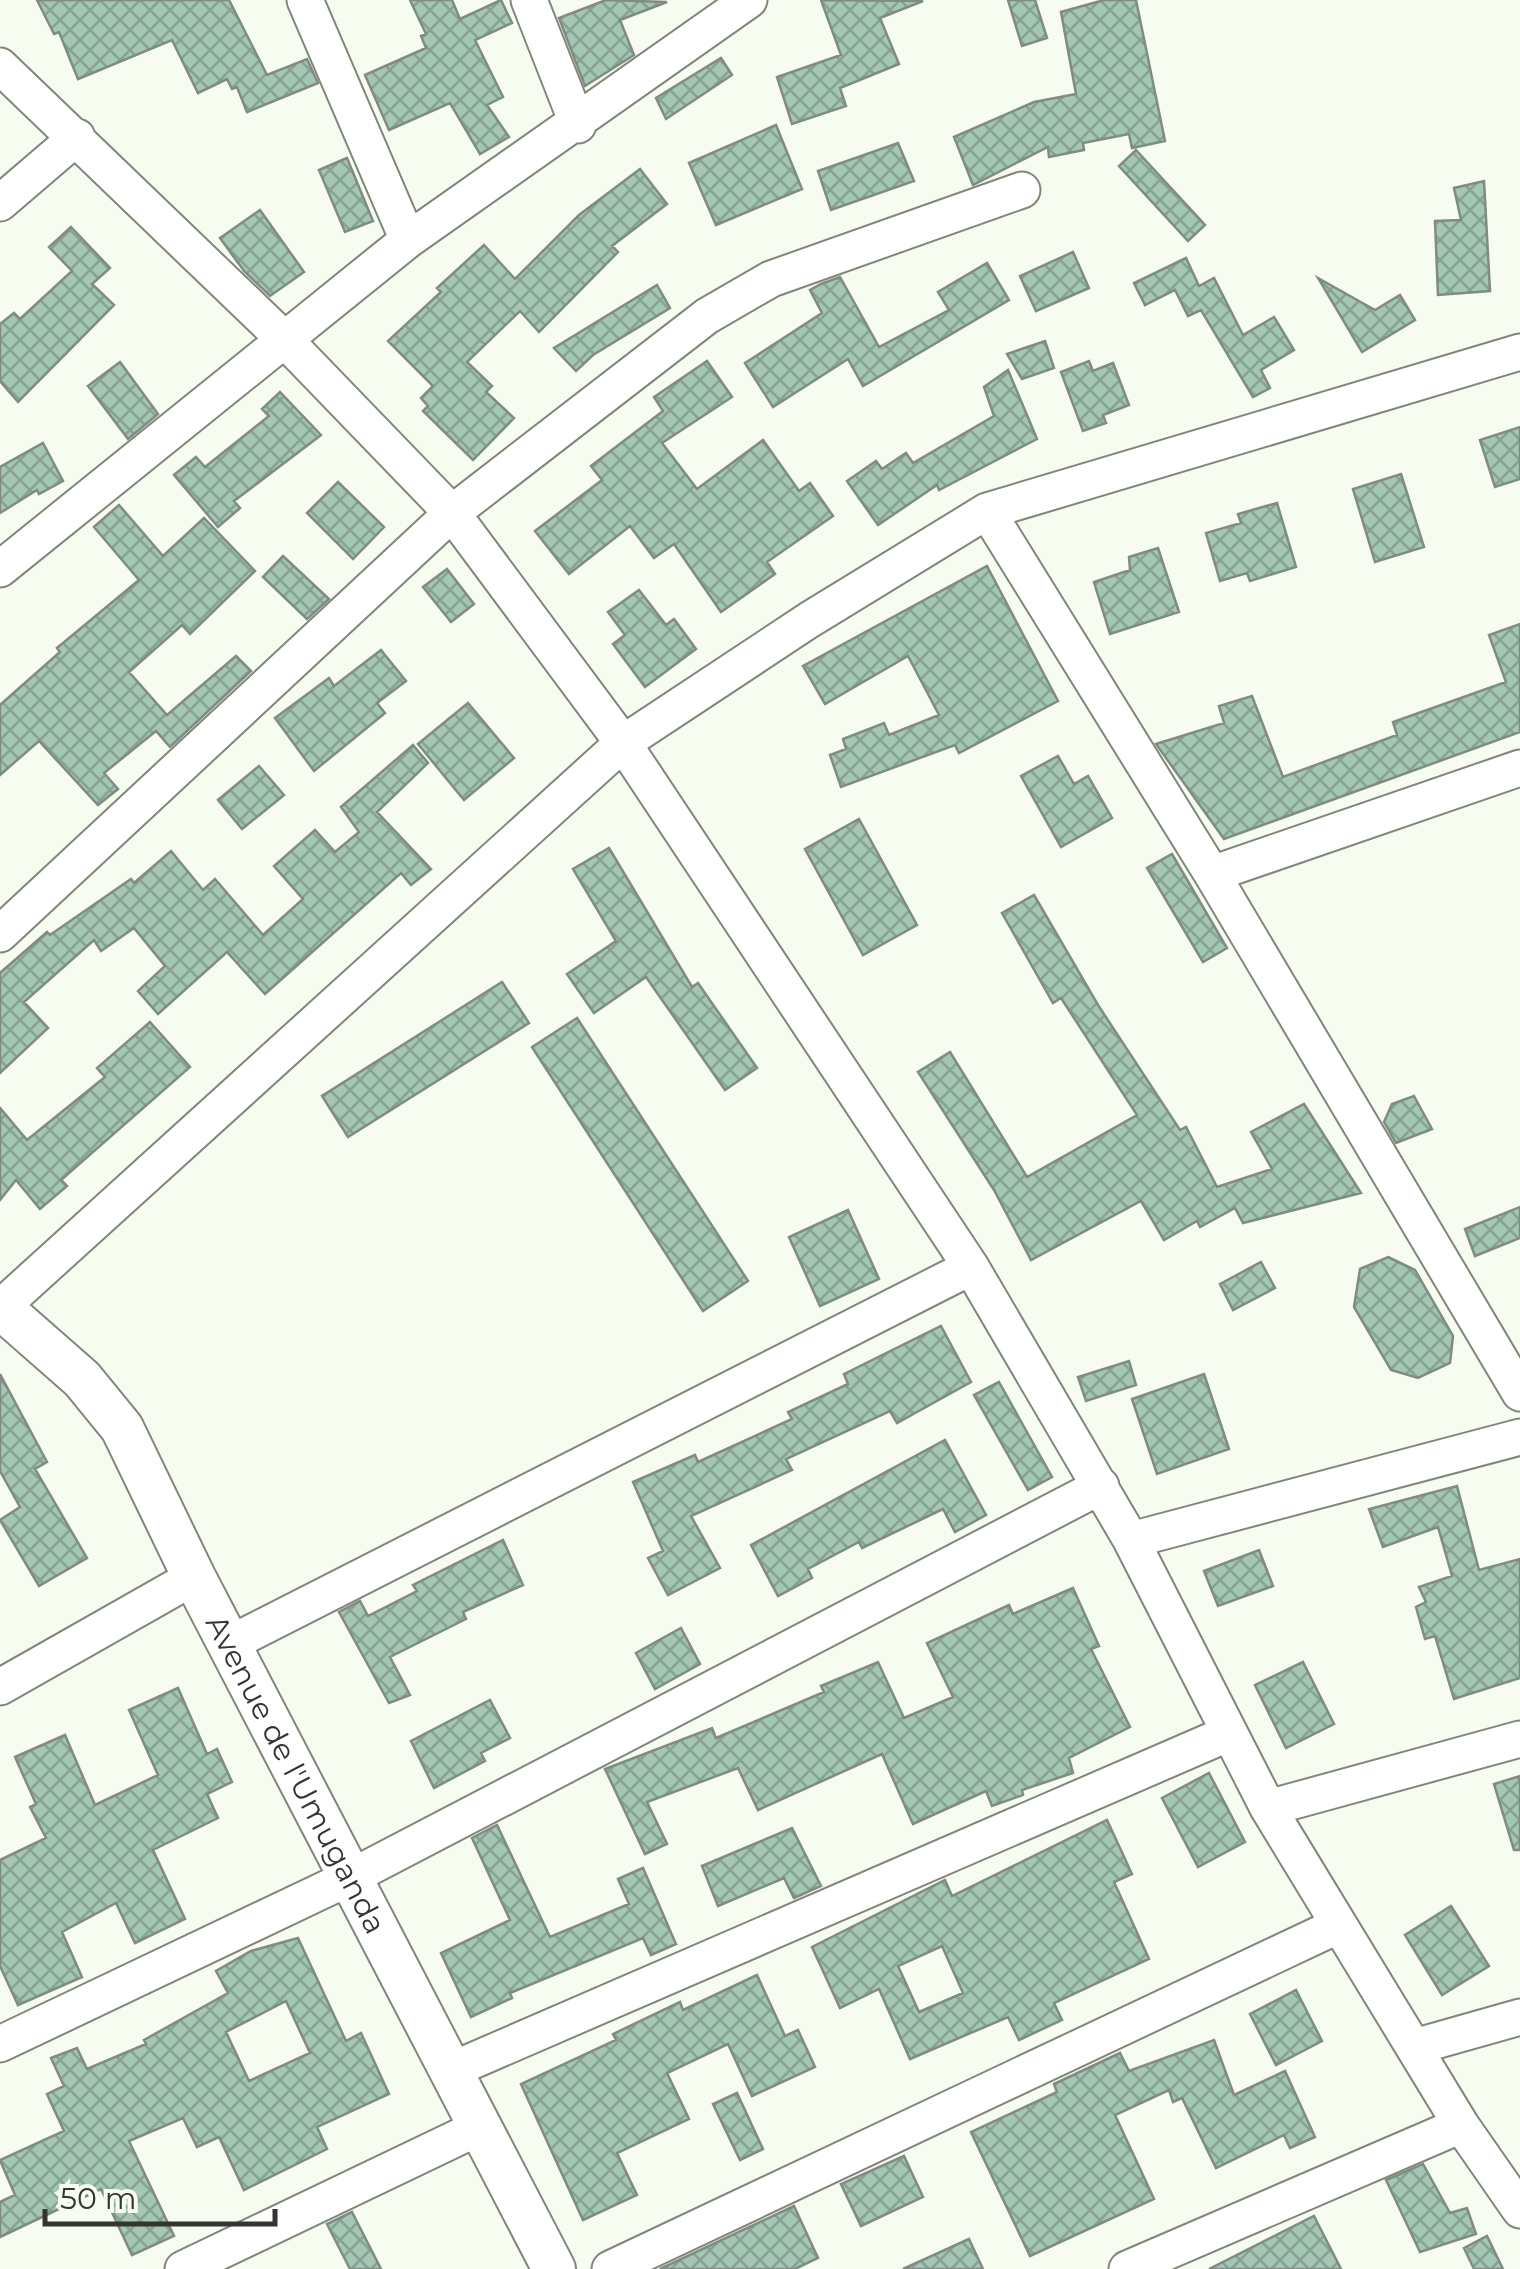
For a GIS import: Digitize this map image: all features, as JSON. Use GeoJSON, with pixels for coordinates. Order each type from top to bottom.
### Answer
{"type":"FeatureCollection","features":[{"type":"Feature","properties":{"kind":"street"},"geometry":{"type":"LineString","coordinates":[[305,0],[408,240]]}},
{"type":"Feature","properties":{"kind":"street"},"geometry":{"type":"LineString","coordinates":[[528,0],[578,125]]}},
{"type":"Feature","properties":{"kind":"street"},"geometry":{"type":"LineString","coordinates":[[0,568],[408,240],[578,125],[748,0]]}},
{"type":"Feature","properties":{"kind":"street"},"geometry":{"type":"LineString","coordinates":[[0,66],[284,338],[452,513],[624,743],[970,1268],[1131,1540],[1226,1734],[1268,1808],[1460,2125],[1520,2210]]}},
{"type":"Feature","properties":{"kind":"street"},"geometry":{"type":"LineString","coordinates":[[0,203],[77,136]]}},
{"type":"Feature","properties":{"kind":"street"},"geometry":{"type":"LineString","coordinates":[[0,934],[452,513],[707,316],[771,279],[1022,190]]}},
{"type":"Feature","properties":{"kind":"street"},"geometry":{"type":"LineString","coordinates":[[0,1307],[624,743],[809,620],[987,511],[1520,352]]}},
{"type":"Feature","properties":{"kind":"street"},"geometry":{"type":"LineString","coordinates":[[987,511],[1212,874],[1336,1089],[1520,1393]]}},
{"type":"Feature","properties":{"kind":"street"},"geometry":{"type":"LineString","coordinates":[[1212,874],[1520,768]]}},
{"type":"Feature","properties":{"kind":"street"},"geometry":{"type":"LineString","coordinates":[[230,1644],[970,1268]]}},
{"type":"Feature","properties":{"kind":"street","name":"Avenue de l'Umuganda"},"geometry":{"type":"LineString","coordinates":[[0,1307],[82,1379],[122,1428],[194,1577],[454,2069],[554,2269]]}},
{"type":"Feature","properties":{"kind":"street"},"geometry":{"type":"LineString","coordinates":[[1131,1540],[1520,1438]]}},
{"type":"Feature","properties":{"kind":"street"},"geometry":{"type":"LineString","coordinates":[[0,2044],[352,1876],[1101,1486]]}},
{"type":"Feature","properties":{"kind":"street"},"geometry":{"type":"LineString","coordinates":[[0,1688],[194,1577]]}},
{"type":"Feature","properties":{"kind":"street"},"geometry":{"type":"LineString","coordinates":[[454,2069],[1226,1734]]}},
{"type":"Feature","properties":{"kind":"street"},"geometry":{"type":"LineString","coordinates":[[1268,1808],[1520,1739]]}},
{"type":"Feature","properties":{"kind":"street"},"geometry":{"type":"LineString","coordinates":[[610,2269],[1339,1925]]}},
{"type":"Feature","properties":{"kind":"street"},"geometry":{"type":"LineString","coordinates":[[1414,2047],[1520,2017]]}},
{"type":"Feature","properties":{"kind":"street"},"geometry":{"type":"LineString","coordinates":[[1127,2269],[1460,2125]]}},
{"type":"Feature","properties":{"kind":"street"},"geometry":{"type":"LineString","coordinates":[[183,2269],[482,2126]]}},
{"type":"Feature","properties":{"kind":"building"},"geometry":{"type":"Polygon","coordinates":[[[37,0],[229,0],[267,75],[307,59],[318,83],[247,112],[237,87],[232,89],[227,79],[198,93],[172,40],[78,79],[59,32],[54,34],[37,0]]]}},
{"type":"Feature","properties":{"kind":"building"},"geometry":{"type":"Polygon","coordinates":[[[410,0],[452,0],[460,19],[501,0],[512,23],[475,40],[503,97],[487,105],[509,137],[480,154],[450,103],[389,130],[365,75],[426,48],[421,36],[426,34],[410,0]]]}},
{"type":"Feature","properties":{"kind":"building"},"geometry":{"type":"Polygon","coordinates":[[[606,0],[667,2],[620,20],[634,55],[585,86],[559,18],[606,0]]]}},
{"type":"Feature","properties":{"kind":"building"},"geometry":{"type":"Polygon","coordinates":[[[821,0],[923,1],[880,18],[899,64],[840,88],[846,106],[792,124],[777,77],[841,55],[821,0]]]}},
{"type":"Feature","properties":{"kind":"building"},"geometry":{"type":"Polygon","coordinates":[[[1008,0],[1035,0],[1047,38],[1022,46],[1008,0]]]}},
{"type":"Feature","properties":{"kind":"building"},"geometry":{"type":"Polygon","coordinates":[[[1104,0],[1136,0],[1165,141],[1132,148],[1129,134],[1083,143],[1084,150],[1049,157],[1048,147],[973,185],[954,137],[1034,102],[1076,94],[1061,12],[1104,0]]]}},
{"type":"Feature","properties":{"kind":"building"},"geometry":{"type":"Polygon","coordinates":[[[721,58],[732,75],[666,119],[656,98],[721,58]]]}},
{"type":"Feature","properties":{"kind":"building"},"geometry":{"type":"Polygon","coordinates":[[[776,125],[802,189],[716,225],[689,163],[776,125]]]}},
{"type":"Feature","properties":{"kind":"building"},"geometry":{"type":"Polygon","coordinates":[[[898,143],[914,181],[831,210],[818,171],[898,143]]]}},
{"type":"Feature","properties":{"kind":"building"},"geometry":{"type":"Polygon","coordinates":[[[1136,150],[1205,225],[1188,241],[1119,166],[1136,150]]]}},
{"type":"Feature","properties":{"kind":"building"},"geometry":{"type":"Polygon","coordinates":[[[347,158],[373,221],[345,232],[319,170],[347,158]]]}},
{"type":"Feature","properties":{"kind":"building"},"geometry":{"type":"Polygon","coordinates":[[[640,169],[667,204],[612,246],[618,252],[539,332],[520,311],[467,362],[492,386],[486,392],[514,418],[473,460],[423,411],[428,406],[421,398],[433,386],[388,341],[484,245],[515,279],[579,215],[640,169]]]}},
{"type":"Feature","properties":{"kind":"building"},"geometry":{"type":"Polygon","coordinates":[[[1484,181],[1490,291],[1438,295],[1435,221],[1461,220],[1454,188],[1484,181]]]}},
{"type":"Feature","properties":{"kind":"building"},"geometry":{"type":"Polygon","coordinates":[[[260,210],[304,272],[270,296],[244,271],[220,238],[260,210]]]}},
{"type":"Feature","properties":{"kind":"building"},"geometry":{"type":"Polygon","coordinates":[[[71,227],[110,268],[92,284],[114,305],[18,402],[0,381],[0,324],[14,313],[20,319],[72,271],[49,247],[71,227]]]}},
{"type":"Feature","properties":{"kind":"building"},"geometry":{"type":"Polygon","coordinates":[[[1073,252],[1089,288],[1036,311],[1020,276],[1073,252]]]}},
{"type":"Feature","properties":{"kind":"building"},"geometry":{"type":"Polygon","coordinates":[[[1186,258],[1199,286],[1214,278],[1243,335],[1274,317],[1294,350],[1261,370],[1270,388],[1253,397],[1201,310],[1188,316],[1175,290],[1145,305],[1134,283],[1186,258]]]}},
{"type":"Feature","properties":{"kind":"building"},"geometry":{"type":"Polygon","coordinates":[[[987,263],[1009,300],[863,386],[848,359],[773,407],[745,363],[822,313],[810,290],[821,284],[840,277],[879,347],[949,310],[938,292],[987,263]]]}},
{"type":"Feature","properties":{"kind":"building"},"geometry":{"type":"Polygon","coordinates":[[[1318,278],[1375,310],[1400,295],[1415,320],[1362,352],[1318,278]]]}},
{"type":"Feature","properties":{"kind":"building"},"geometry":{"type":"Polygon","coordinates":[[[657,285],[670,308],[593,355],[576,371],[554,348],[657,285]]]}},
{"type":"Feature","properties":{"kind":"building"},"geometry":{"type":"Polygon","coordinates":[[[1045,341],[1054,368],[1022,379],[1007,354],[1045,341]]]}},
{"type":"Feature","properties":{"kind":"building"},"geometry":{"type":"Polygon","coordinates":[[[707,361],[732,397],[662,443],[697,489],[763,440],[799,491],[810,483],[833,516],[767,562],[775,574],[721,612],[674,544],[654,558],[630,526],[569,574],[535,531],[602,480],[591,466],[663,411],[654,397],[707,361]]]}},
{"type":"Feature","properties":{"kind":"building"},"geometry":{"type":"Polygon","coordinates":[[[1089,361],[1093,371],[1113,363],[1129,405],[1103,415],[1106,423],[1083,431],[1061,372],[1089,361]]]}},
{"type":"Feature","properties":{"kind":"building"},"geometry":{"type":"Polygon","coordinates":[[[120,362],[158,414],[128,439],[88,386],[120,362]]]}},
{"type":"Feature","properties":{"kind":"building"},"geometry":{"type":"Polygon","coordinates":[[[1008,370],[1037,439],[939,490],[937,485],[878,525],[847,481],[876,461],[882,469],[906,453],[913,463],[994,416],[984,387],[1008,370]]]}},
{"type":"Feature","properties":{"kind":"building"},"geometry":{"type":"Polygon","coordinates":[[[280,392],[321,435],[234,501],[240,508],[218,527],[174,475],[196,457],[205,467],[269,416],[262,409],[280,392]]]}},
{"type":"Feature","properties":{"kind":"building"},"geometry":{"type":"Polygon","coordinates":[[[1520,427],[1520,479],[1495,487],[1480,440],[1520,427]]]}},
{"type":"Feature","properties":{"kind":"building"},"geometry":{"type":"Polygon","coordinates":[[[43,443],[63,481],[39,494],[37,490],[0,513],[0,467],[43,443]]]}},
{"type":"Feature","properties":{"kind":"building"},"geometry":{"type":"Polygon","coordinates":[[[1401,474],[1424,547],[1375,562],[1353,489],[1401,474]]]}},
{"type":"Feature","properties":{"kind":"building"},"geometry":{"type":"Polygon","coordinates":[[[338,482],[384,527],[353,559],[307,513],[338,482]]]}},
{"type":"Feature","properties":{"kind":"building"},"geometry":{"type":"Polygon","coordinates":[[[1277,503],[1296,567],[1250,581],[1247,573],[1220,581],[1206,533],[1241,523],[1238,514],[1277,503]]]}},
{"type":"Feature","properties":{"kind":"building"},"geometry":{"type":"Polygon","coordinates":[[[119,505],[163,556],[204,518],[255,571],[190,634],[182,625],[129,672],[167,715],[236,656],[251,671],[170,747],[156,731],[104,773],[118,789],[98,805],[39,741],[0,775],[0,705],[60,652],[57,648],[139,580],[94,527],[119,505]]]}},
{"type":"Feature","properties":{"kind":"building"},"geometry":{"type":"Polygon","coordinates":[[[1158,548],[1179,612],[1110,634],[1094,582],[1130,570],[1129,557],[1158,548]]]}},
{"type":"Feature","properties":{"kind":"building"},"geometry":{"type":"Polygon","coordinates":[[[283,556],[329,599],[307,619],[263,577],[283,556]]]}},
{"type":"Feature","properties":{"kind":"building"},"geometry":{"type":"Polygon","coordinates":[[[987,566],[1058,701],[959,753],[955,745],[841,787],[830,755],[846,749],[843,739],[884,723],[889,735],[939,715],[908,656],[825,704],[803,666],[987,566]]]}},
{"type":"Feature","properties":{"kind":"building"},"geometry":{"type":"Polygon","coordinates":[[[447,569],[474,604],[451,622],[423,587],[447,569]]]}},
{"type":"Feature","properties":{"kind":"building"},"geometry":{"type":"Polygon","coordinates":[[[639,590],[666,625],[674,619],[696,649],[645,687],[613,644],[625,635],[608,612],[639,590]]]}},
{"type":"Feature","properties":{"kind":"building"},"geometry":{"type":"Polygon","coordinates":[[[1520,624],[1520,732],[1224,839],[1156,744],[1224,723],[1219,706],[1252,696],[1283,777],[1397,735],[1393,722],[1506,682],[1489,635],[1520,624]]]}},
{"type":"Feature","properties":{"kind":"building"},"geometry":{"type":"Polygon","coordinates":[[[381,650],[406,681],[377,703],[385,713],[314,771],[275,718],[329,678],[334,686],[381,650]]]}},
{"type":"Feature","properties":{"kind":"building"},"geometry":{"type":"Polygon","coordinates":[[[468,703],[514,758],[464,800],[418,744],[468,703]]]}},
{"type":"Feature","properties":{"kind":"building"},"geometry":{"type":"Polygon","coordinates":[[[413,745],[428,763],[377,812],[431,869],[411,885],[401,873],[265,994],[227,952],[158,1014],[138,991],[165,966],[134,928],[101,951],[94,940],[24,1002],[48,1028],[0,1073],[0,973],[47,932],[50,935],[131,879],[134,883],[171,851],[203,890],[215,879],[263,935],[303,899],[274,866],[315,830],[335,852],[359,832],[341,807],[413,745]]]}},
{"type":"Feature","properties":{"kind":"building"},"geometry":{"type":"Polygon","coordinates":[[[1058,756],[1074,784],[1088,776],[1112,818],[1061,847],[1021,776],[1058,756]]]}},
{"type":"Feature","properties":{"kind":"building"},"geometry":{"type":"Polygon","coordinates":[[[259,766],[284,795],[242,829],[218,800],[259,766]]]}},
{"type":"Feature","properties":{"kind":"building"},"geometry":{"type":"Polygon","coordinates":[[[859,819],[917,925],[863,955],[805,849],[859,819]]]}},
{"type":"Feature","properties":{"kind":"building"},"geometry":{"type":"Polygon","coordinates":[[[609,848],[692,987],[698,983],[757,1068],[725,1090],[646,977],[594,1013],[567,974],[616,941],[573,869],[609,848]]]}},
{"type":"Feature","properties":{"kind":"building"},"geometry":{"type":"Polygon","coordinates":[[[1172,854],[1227,948],[1203,962],[1147,868],[1172,854]]]}},
{"type":"Feature","properties":{"kind":"building"},"geometry":{"type":"Polygon","coordinates":[[[1034,895],[1098,1005],[1180,1130],[1186,1127],[1217,1187],[1272,1169],[1251,1132],[1304,1104],[1361,1193],[1243,1223],[1235,1208],[1200,1227],[1197,1221],[1164,1240],[1141,1201],[1031,1260],[994,1190],[918,1072],[950,1052],[1027,1177],[1137,1115],[1061,998],[1053,1003],[1002,913],[1034,895]]]}},
{"type":"Feature","properties":{"kind":"building"},"geometry":{"type":"Polygon","coordinates":[[[502,982],[529,1023],[348,1137],[322,1096],[502,982]]]}},
{"type":"Feature","properties":{"kind":"building"},"geometry":{"type":"Polygon","coordinates":[[[577,1018],[748,1281],[703,1311],[532,1047],[577,1018]]]}},
{"type":"Feature","properties":{"kind":"building"},"geometry":{"type":"Polygon","coordinates":[[[150,1022],[190,1067],[61,1180],[67,1186],[40,1209],[16,1180],[0,1200],[0,1108],[27,1140],[105,1077],[97,1068],[150,1022]]]}},
{"type":"Feature","properties":{"kind":"building"},"geometry":{"type":"Polygon","coordinates":[[[1414,1096],[1432,1129],[1396,1143],[1384,1122],[1392,1104],[1414,1096]]]}},
{"type":"Feature","properties":{"kind":"building"},"geometry":{"type":"Polygon","coordinates":[[[1520,1207],[1520,1238],[1475,1256],[1465,1229],[1520,1207]]]}},
{"type":"Feature","properties":{"kind":"building"},"geometry":{"type":"Polygon","coordinates":[[[848,1210],[879,1279],[820,1306],[789,1237],[848,1210]]]}},
{"type":"Feature","properties":{"kind":"building"},"geometry":{"type":"Polygon","coordinates":[[[1388,1257],[1415,1270],[1453,1336],[1450,1363],[1418,1378],[1391,1370],[1354,1307],[1360,1269],[1388,1257]]]}},
{"type":"Feature","properties":{"kind":"building"},"geometry":{"type":"Polygon","coordinates":[[[1261,1262],[1275,1288],[1233,1310],[1220,1284],[1261,1262]]]}},
{"type":"Feature","properties":{"kind":"building"},"geometry":{"type":"Polygon","coordinates":[[[941,1326],[971,1382],[897,1423],[890,1411],[786,1459],[792,1470],[691,1516],[720,1568],[668,1595],[648,1558],[663,1551],[633,1482],[695,1455],[698,1462],[792,1419],[788,1412],[848,1384],[844,1374],[941,1326]]]}},
{"type":"Feature","properties":{"kind":"building"},"geometry":{"type":"Polygon","coordinates":[[[1129,1361],[1136,1385],[1086,1401],[1078,1377],[1129,1361]]]}},
{"type":"Feature","properties":{"kind":"building"},"geometry":{"type":"Polygon","coordinates":[[[0,1374],[47,1462],[35,1469],[87,1558],[39,1586],[0,1520],[20,1507],[0,1471],[0,1374]]]}},
{"type":"Feature","properties":{"kind":"building"},"geometry":{"type":"Polygon","coordinates":[[[1204,1374],[1229,1449],[1157,1474],[1132,1399],[1204,1374]]]}},
{"type":"Feature","properties":{"kind":"building"},"geometry":{"type":"Polygon","coordinates":[[[999,1382],[1052,1477],[1028,1490],[974,1395],[999,1382]]]}},
{"type":"Feature","properties":{"kind":"building"},"geometry":{"type":"Polygon","coordinates":[[[945,1440],[986,1515],[955,1532],[943,1509],[862,1548],[859,1542],[808,1569],[812,1578],[778,1596],[751,1545],[945,1440]]]}},
{"type":"Feature","properties":{"kind":"building"},"geometry":{"type":"Polygon","coordinates":[[[1457,1486],[1479,1570],[1520,1559],[1520,1678],[1454,1699],[1435,1636],[1425,1639],[1416,1607],[1426,1602],[1419,1587],[1452,1576],[1438,1527],[1383,1547],[1369,1509],[1457,1486]]]}},
{"type":"Feature","properties":{"kind":"building"},"geometry":{"type":"Polygon","coordinates":[[[503,1540],[523,1585],[463,1612],[466,1619],[390,1657],[410,1695],[389,1703],[339,1612],[360,1601],[368,1616],[417,1591],[413,1585],[503,1540]]]}},
{"type":"Feature","properties":{"kind":"building"},"geometry":{"type":"Polygon","coordinates":[[[1259,1550],[1273,1586],[1218,1606],[1204,1571],[1259,1550]]]}},
{"type":"Feature","properties":{"kind":"building"},"geometry":{"type":"Polygon","coordinates":[[[1073,1588],[1099,1646],[1091,1649],[1130,1727],[1069,1758],[1073,1773],[1022,1790],[1023,1795],[992,1806],[986,1791],[913,1824],[882,1754],[758,1810],[738,1768],[647,1802],[667,1844],[645,1854],[605,1769],[712,1728],[716,1738],[824,1692],[821,1686],[878,1662],[904,1718],[953,1697],[927,1643],[1009,1605],[1013,1614],[1073,1588]]]}},
{"type":"Feature","properties":{"kind":"building"},"geometry":{"type":"Polygon","coordinates":[[[681,1628],[700,1664],[655,1689],[636,1653],[681,1628]]]}},
{"type":"Feature","properties":{"kind":"building"},"geometry":{"type":"Polygon","coordinates":[[[1303,1662],[1334,1724],[1286,1748],[1255,1685],[1303,1662]]]}},
{"type":"Feature","properties":{"kind":"building"},"geometry":{"type":"Polygon","coordinates":[[[178,1688],[207,1754],[217,1749],[232,1782],[207,1794],[218,1818],[153,1850],[185,1919],[135,1943],[116,1903],[62,1932],[82,1977],[18,2005],[0,1966],[0,1860],[46,1838],[30,1807],[36,1804],[15,1757],[65,1735],[95,1805],[158,1775],[129,1710],[178,1688]]]}},
{"type":"Feature","properties":{"kind":"building"},"geometry":{"type":"Polygon","coordinates":[[[490,1700],[510,1738],[481,1753],[485,1761],[434,1788],[411,1741],[490,1700]]]}},
{"type":"Feature","properties":{"kind":"building"},"geometry":{"type":"Polygon","coordinates":[[[1209,1773],[1245,1842],[1198,1867],[1162,1798],[1209,1773]]]}},
{"type":"Feature","properties":{"kind":"building"},"geometry":{"type":"Polygon","coordinates":[[[1520,1776],[1520,1850],[1514,1850],[1494,1784],[1520,1776]]]}},
{"type":"Feature","properties":{"kind":"building"},"geometry":{"type":"Polygon","coordinates":[[[1107,1820],[1132,1874],[1114,1882],[1149,1959],[1054,2003],[1062,2020],[1019,2040],[1008,2017],[910,2059],[879,1989],[840,2008],[812,1947],[945,1880],[952,1896],[1107,1820]],[[942,1946],[898,1966],[919,2012],[963,1993],[942,1946]]]}},
{"type":"Feature","properties":{"kind":"building"},"geometry":{"type":"Polygon","coordinates":[[[497,1825],[550,1937],[629,1904],[618,1879],[643,1868],[676,1944],[651,1955],[643,1938],[510,1993],[512,1998],[471,2017],[441,1953],[510,1920],[472,1838],[497,1825]]]}},
{"type":"Feature","properties":{"kind":"building"},"geometry":{"type":"Polygon","coordinates":[[[792,1828],[821,1886],[794,1898],[784,1878],[718,1906],[702,1866],[792,1828]]]}},
{"type":"Feature","properties":{"kind":"building"},"geometry":{"type":"Polygon","coordinates":[[[1451,1906],[1489,1966],[1442,1995],[1405,1935],[1451,1906]]]}},
{"type":"Feature","properties":{"kind":"building"},"geometry":{"type":"Polygon","coordinates":[[[298,1938],[346,2041],[361,2033],[389,2094],[317,2127],[327,2149],[244,2190],[219,2137],[197,2147],[183,2118],[129,2141],[174,2236],[132,2255],[101,2189],[0,2237],[0,2202],[15,2195],[0,2160],[64,2131],[47,2094],[64,2086],[51,2058],[77,2048],[87,2069],[146,2044],[144,2040],[228,1993],[216,1971],[251,1951],[298,1938]],[[286,2001],[226,2032],[249,2081],[310,2053],[286,2001]]]}},
{"type":"Feature","properties":{"kind":"building"},"geometry":{"type":"Polygon","coordinates":[[[757,1975],[785,2036],[798,2030],[815,2067],[752,2096],[728,2044],[667,2073],[689,2119],[617,2153],[637,2195],[583,2220],[521,2084],[616,2040],[613,2034],[680,2002],[683,2010],[757,1975]]]}},
{"type":"Feature","properties":{"kind":"building"},"geometry":{"type":"Polygon","coordinates":[[[1296,1990],[1322,2041],[1276,2065],[1250,2014],[1296,1990]]]}},
{"type":"Feature","properties":{"kind":"building"},"geometry":{"type":"Polygon","coordinates":[[[1214,2040],[1234,2095],[1285,2071],[1315,2137],[1290,2148],[1284,2135],[1216,2168],[1182,2098],[1173,2102],[1169,2090],[1115,2115],[1154,2199],[1030,2256],[971,2132],[1057,2092],[1054,2084],[1120,2053],[1129,2071],[1214,2040]]]}},
{"type":"Feature","properties":{"kind":"building"},"geometry":{"type":"Polygon","coordinates":[[[737,2093],[763,2149],[740,2160],[713,2104],[737,2093]]]}},
{"type":"Feature","properties":{"kind":"building"},"geometry":{"type":"Polygon","coordinates":[[[904,2156],[923,2197],[861,2226],[841,2184],[904,2156]]]}},
{"type":"Feature","properties":{"kind":"building"},"geometry":{"type":"Polygon","coordinates":[[[1423,2164],[1450,2213],[1467,2208],[1476,2234],[1420,2252],[1386,2180],[1423,2164]]]}},
{"type":"Feature","properties":{"kind":"building"},"geometry":{"type":"Polygon","coordinates":[[[794,2206],[818,2258],[795,2269],[660,2269],[794,2206]]]}},
{"type":"Feature","properties":{"kind":"building"},"geometry":{"type":"Polygon","coordinates":[[[352,2212],[381,2269],[350,2269],[327,2224],[352,2212]]]}},
{"type":"Feature","properties":{"kind":"building"},"geometry":{"type":"Polygon","coordinates":[[[1314,2216],[1341,2269],[1209,2269],[1314,2216]]]}},
{"type":"Feature","properties":{"kind":"building"},"geometry":{"type":"Polygon","coordinates":[[[1487,2236],[1503,2269],[1474,2269],[1464,2248],[1487,2236]]]}},
{"type":"Feature","properties":{"kind":"building"},"geometry":{"type":"Polygon","coordinates":[[[969,2239],[983,2269],[903,2269],[969,2239]]]}}]}
